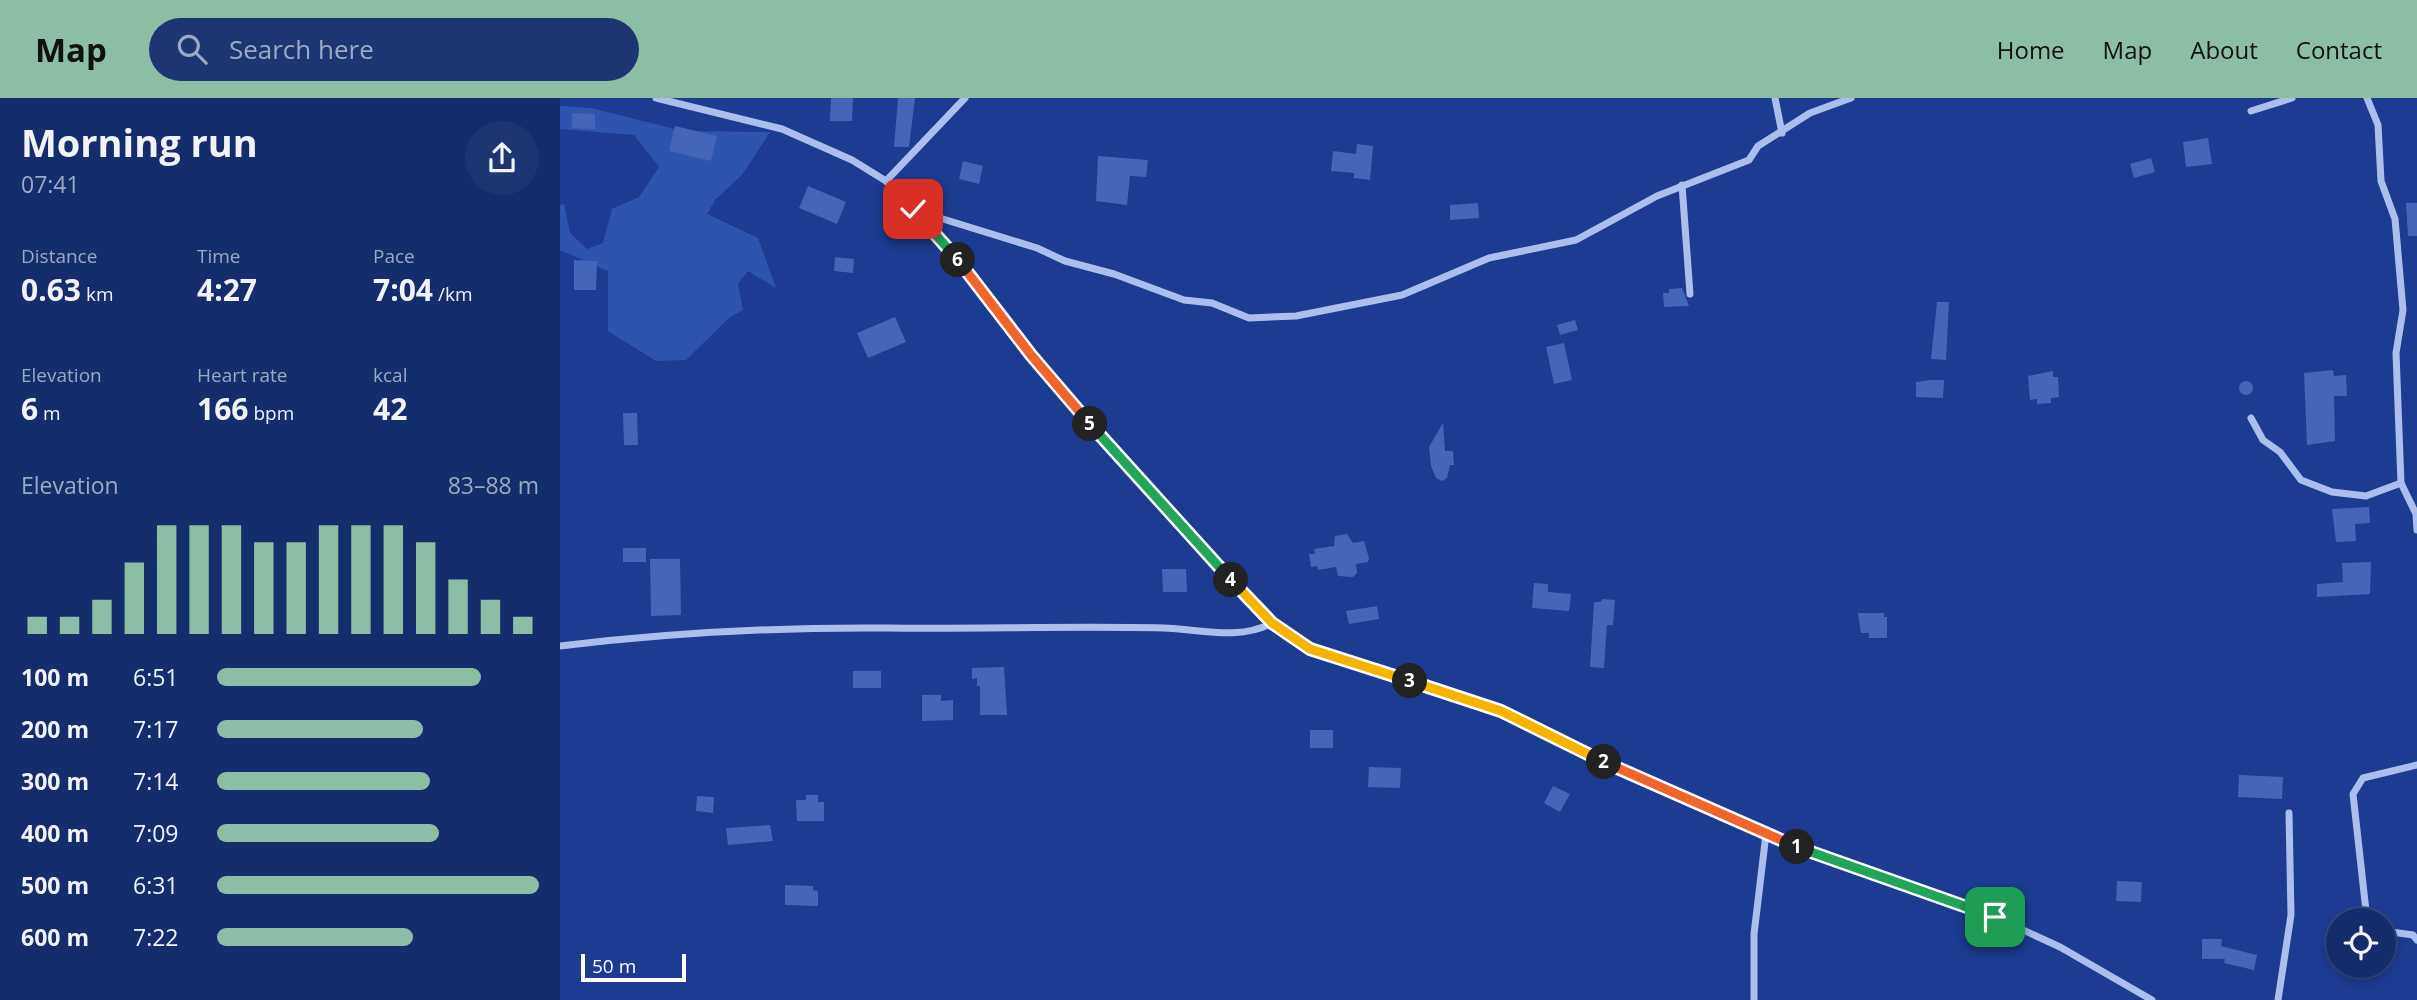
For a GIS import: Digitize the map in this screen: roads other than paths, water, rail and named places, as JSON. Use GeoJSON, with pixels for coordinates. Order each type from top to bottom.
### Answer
{"type":"FeatureCollection","features":[{"type":"Feature","properties":{"kind":"street"},"geometry":{"type":"LineString","coordinates":[[656,98],[782,129],[852,160],[886,181],[941,239],[1031,355],[1114,451],[1272,623],[1310,649],[1501,711],[1652,786],[1766,834],[1995,917],[2060,947],[2152,1000]]}},
{"type":"Feature","properties":{"kind":"street"},"geometry":{"type":"LineString","coordinates":[[886,181],[965,98]]}},
{"type":"Feature","properties":{"kind":"street"},"geometry":{"type":"LineString","coordinates":[[1775,98],[1782,133]]}},
{"type":"Feature","properties":{"kind":"street"},"geometry":{"type":"LineString","coordinates":[[913,209],[981,233],[1037,248],[1065,261],[1114,274],[1184,300],[1212,303],[1249,318],[1272,318],[1402,295],[1489,258],[1576,240],[1682,185],[1749,160],[1758,146],[1810,113],[1851,98]]}},
{"type":"Feature","properties":{"kind":"street"},"geometry":{"type":"LineString","coordinates":[[2251,111],[2292,98]]}},
{"type":"Feature","properties":{"kind":"street"},"geometry":{"type":"LineString","coordinates":[[2367,98],[2378,125],[2381,181],[2395,219],[2403,310],[2396,354],[2401,483],[2417,514],[2417,530]]}},
{"type":"Feature","properties":{"kind":"street"},"geometry":{"type":"LineString","coordinates":[[1682,185],[1690,294]]}},
{"type":"Feature","properties":{"kind":"street"},"geometry":{"type":"LineString","coordinates":[[2251,418],[2263,440],[2280,452],[2301,480],[2332,492],[2366,496],[2401,483]]}},
{"type":"Feature","properties":{"kind":"street"},"geometry":{"type":"LineString","coordinates":[[560,646],[706,632],[886,628],[1162,628],[1230,634],[1254,632],[1272,623]]}},
{"type":"Feature","properties":{"kind":"street"},"geometry":{"type":"LineString","coordinates":[[2366,908],[2353,794],[2363,778],[2417,765]]}},
{"type":"Feature","properties":{"kind":"street"},"geometry":{"type":"LineString","coordinates":[[2278,1000],[2291,915],[2290,813]]}},
{"type":"Feature","properties":{"kind":"street"},"geometry":{"type":"LineString","coordinates":[[1754,1000],[1754,934],[1766,834]]}},
{"type":"Feature","properties":{"kind":"street"},"geometry":{"type":"LineString","coordinates":[[2396,933],[2413,935],[2417,940]]}}]}
